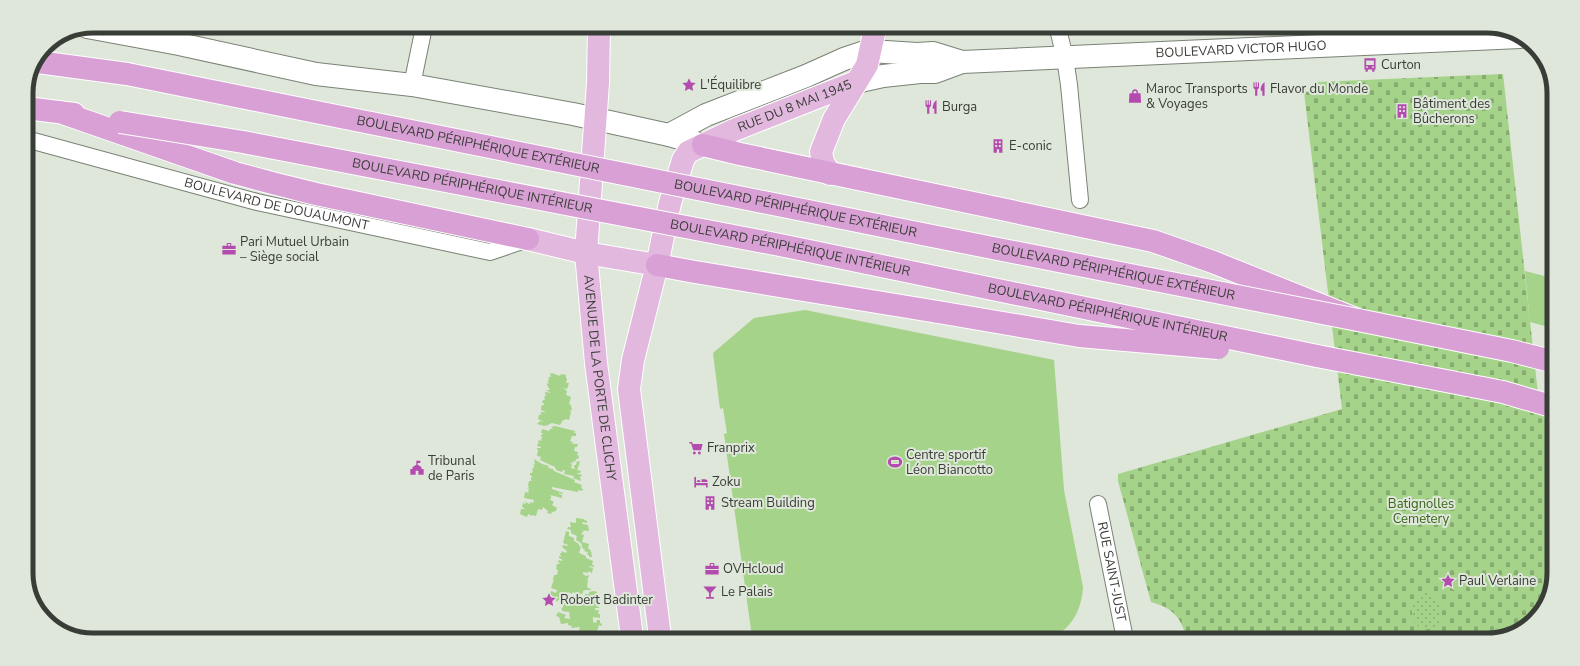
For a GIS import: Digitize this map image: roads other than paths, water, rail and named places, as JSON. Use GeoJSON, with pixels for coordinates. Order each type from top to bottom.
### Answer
{"type":"FeatureCollection","features":[{"type":"Feature","properties":{"kind":"highway","name":"BOULEVARD PÉRIPHÉRIQUE EXTÉRIEUR"},"geometry":{"type":"LineString","coordinates":[[41,62],[127,74],[1512,351],[1547,360]]}},
{"type":"Feature","properties":{"kind":"highway","name":"BOULEVARD PÉRIPHÉRIQUE INTÉRIEUR"},"geometry":{"type":"LineString","coordinates":[[33,109],[243,142],[780,245],[1317,356],[1503,392],[1547,405]]}},
{"type":"Feature","properties":{"kind":"highway"},"geometry":{"type":"LineString","coordinates":[[60,112],[235,173],[316,194],[528,239]]}},
{"type":"Feature","properties":{"kind":"highway"},"geometry":{"type":"LineString","coordinates":[[703,145],[830,174],[1153,241],[1213,262],[1358,320]]}},
{"type":"Feature","properties":{"kind":"highway"},"geometry":{"type":"LineString","coordinates":[[657,265],[1079,336],[1317,356]]}},
{"type":"Feature","properties":{"kind":"main road"},"geometry":{"type":"LineString","coordinates":[[119,33],[179,44],[316,74],[412,86],[595,119],[669,135],[703,145]]}},
{"type":"Feature","properties":{"kind":"main road","name":"AVENUE DE LA PORTE DE CLICHY"},"geometry":{"type":"LineString","coordinates":[[599,33],[598,83],[586,253],[596,363],[631,633]]}},
{"type":"Feature","properties":{"kind":"main road","name":"RUE DU 8 MAI 1945"},"geometry":{"type":"LineString","coordinates":[[703,145],[734,130],[856,82],[867,65],[874,33]]}},
{"type":"Feature","properties":{"kind":"main road","name":"BOULEVARD VICTOR HUGO"},"geometry":{"type":"LineString","coordinates":[[856,82],[883,76],[935,72],[962,62],[1065,58],[1445,36],[1507,37]]}},
{"type":"Feature","properties":{"kind":"main road","name":"RUE DU 8 MAI 1945"},"geometry":{"type":"LineString","coordinates":[[669,135],[706,115],[806,76],[844,59],[870,51]]}},
{"type":"Feature","properties":{"kind":"main road","name":"BOULEVARD VICTOR HUGO"},"geometry":{"type":"LineString","coordinates":[[870,51],[917,54],[933,53],[962,62]]}},
{"type":"Feature","properties":{"kind":"main road"},"geometry":{"type":"LineString","coordinates":[[830,174],[823,162],[821,152],[834,119],[856,82]]}},
{"type":"Feature","properties":{"kind":"main road"},"geometry":{"type":"LineString","coordinates":[[660,633],[629,389],[633,360],[657,265],[670,203],[683,160],[688,152],[703,145]]}},
{"type":"Feature","properties":{"kind":"main road"},"geometry":{"type":"LineString","coordinates":[[528,239],[586,253],[657,265]]}},
{"type":"Feature","properties":{"kind":"street"},"geometry":{"type":"LineString","coordinates":[[412,86],[423,33]]}},
{"type":"Feature","properties":{"kind":"street"},"geometry":{"type":"LineString","coordinates":[[1059,33],[1065,58],[1080,200]]}},
{"type":"Feature","properties":{"kind":"street","name":"BOULEVARD DE DOUAUMONT"},"geometry":{"type":"LineString","coordinates":[[33,141],[257,202],[490,252],[528,239]]}},
{"type":"Feature","properties":{"kind":"street","name":"RUE SAINT-JUST"},"geometry":{"type":"LineString","coordinates":[[1098,504],[1124,633]]}},
{"type":"Feature","properties":{"kind":"place","name":"Curton"},"geometry":{"type":"Point","coordinates":[1370,65]}},
{"type":"Feature","properties":{"kind":"place","name":"L'Équilibre"},"geometry":{"type":"Point","coordinates":[689,85]}},
{"type":"Feature","properties":{"kind":"place","name":"Flavor du Monde"},"geometry":{"type":"Point","coordinates":[1259,89]}},
{"type":"Feature","properties":{"kind":"place","name":"Maroc Transports & Voyages"},"geometry":{"type":"Point","coordinates":[1135,96]}},
{"type":"Feature","properties":{"kind":"place","name":"Burga"},"geometry":{"type":"Point","coordinates":[931,107]}},
{"type":"Feature","properties":{"kind":"place","name":"Bâtiment des Bûcherons"},"geometry":{"type":"Point","coordinates":[1402,111]}},
{"type":"Feature","properties":{"kind":"place","name":"E-conic"},"geometry":{"type":"Point","coordinates":[998,146]}},
{"type":"Feature","properties":{"kind":"place","name":"Pari Mutuel Urbain – Siège social"},"geometry":{"type":"Point","coordinates":[229,249]}},
{"type":"Feature","properties":{"kind":"place","name":"Franprix"},"geometry":{"type":"Point","coordinates":[696,448]}},
{"type":"Feature","properties":{"kind":"place","name":"Centre sportif Léon Biancotto"},"geometry":{"type":"Point","coordinates":[895,462]}},
{"type":"Feature","properties":{"kind":"place","name":"Tribunal de Paris"},"geometry":{"type":"Point","coordinates":[417,468]}},
{"type":"Feature","properties":{"kind":"place","name":"Zoku"},"geometry":{"type":"Point","coordinates":[701,482]}},
{"type":"Feature","properties":{"kind":"place","name":"Stream Building"},"geometry":{"type":"Point","coordinates":[710,503]}},
{"type":"Feature","properties":{"kind":"place","name":"OVHcloud"},"geometry":{"type":"Point","coordinates":[712,569]}},
{"type":"Feature","properties":{"kind":"place","name":"Paul Verlaine"},"geometry":{"type":"Point","coordinates":[1448,581]}},
{"type":"Feature","properties":{"kind":"place","name":"Le Palais"},"geometry":{"type":"Point","coordinates":[710,592]}},
{"type":"Feature","properties":{"kind":"place","name":"Robert Badinter"},"geometry":{"type":"Point","coordinates":[549,600]}},
{"type":"Feature","properties":{"kind":"park label","name":"Batignolles Cemetery"},"geometry":{"type":"Point","coordinates":[1421,512]}}]}
